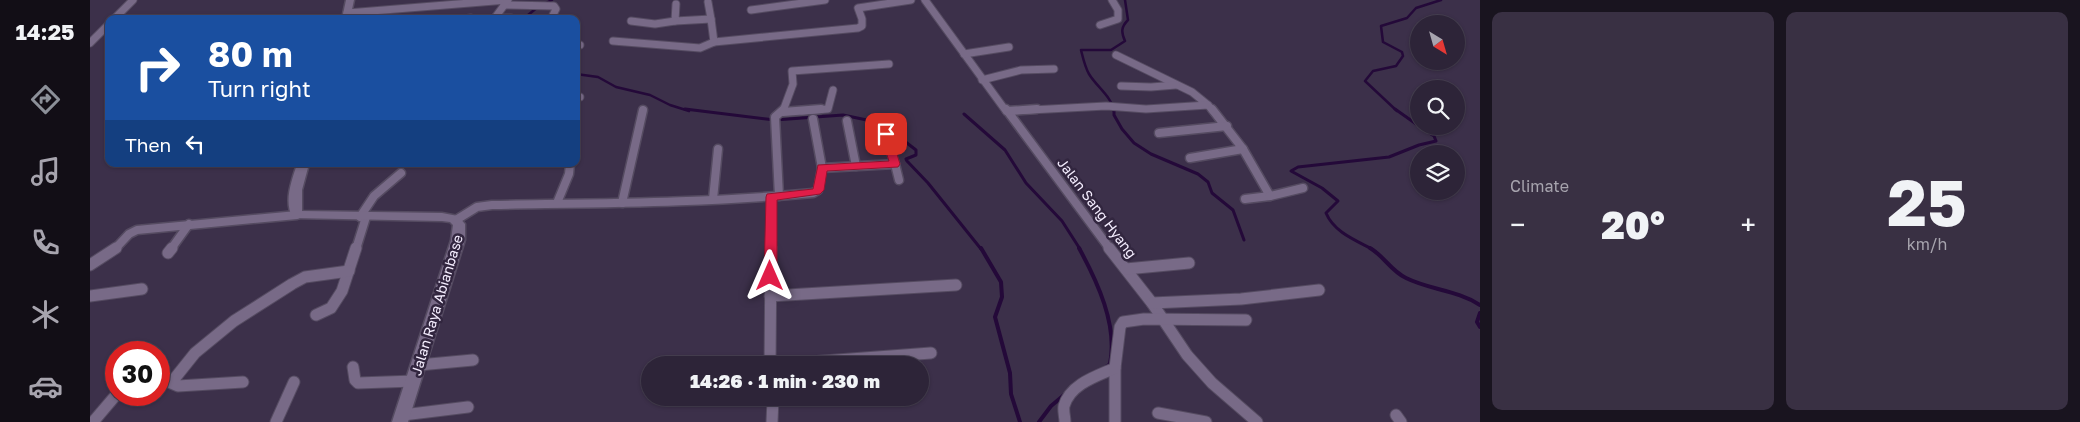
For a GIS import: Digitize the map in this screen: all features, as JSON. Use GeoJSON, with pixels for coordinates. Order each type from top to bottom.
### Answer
{"type":"FeatureCollection","features":[{"type":"Feature","properties":{"kind":"main road"},"geometry":{"type":"LineString","coordinates":[[347,15],[350,0]]}},
{"type":"Feature","properties":{"kind":"main road"},"geometry":{"type":"LineString","coordinates":[[297,215],[295,210],[296,194],[302,167]]}},
{"type":"Feature","properties":{"kind":"main road","name":"Jalan Raya Abianbase"},"geometry":{"type":"LineString","coordinates":[[297,215],[442,217],[456,220],[461,227],[401,419]]}},
{"type":"Feature","properties":{"kind":"street"},"geometry":{"type":"LineString","coordinates":[[118,15],[133,0]]}},
{"type":"Feature","properties":{"kind":"street"},"geometry":{"type":"LineString","coordinates":[[751,10],[825,0]]}},
{"type":"Feature","properties":{"kind":"street"},"geometry":{"type":"LineString","coordinates":[[613,41],[700,48],[714,42],[858,28],[862,26],[862,22],[858,8],[911,0]]}},
{"type":"Feature","properties":{"kind":"street","name":"Jalan Sang Hyang"},"geometry":{"type":"LineString","coordinates":[[928,0],[982,80],[1152,303],[1179,345],[1202,372],[1257,422]]}},
{"type":"Feature","properties":{"kind":"street"},"geometry":{"type":"LineString","coordinates":[[1100,25],[1118,19],[1118,10],[1112,0]]}},
{"type":"Feature","properties":{"kind":"street"},"geometry":{"type":"LineString","coordinates":[[358,15],[506,2],[556,7],[553,15]]}},
{"type":"Feature","properties":{"kind":"street"},"geometry":{"type":"LineString","coordinates":[[496,15],[506,2]]}},
{"type":"Feature","properties":{"kind":"street"},"geometry":{"type":"LineString","coordinates":[[708,2],[714,42]]}},
{"type":"Feature","properties":{"kind":"street"},"geometry":{"type":"LineString","coordinates":[[675,21],[676,4]]}},
{"type":"Feature","properties":{"kind":"street"},"geometry":{"type":"LineString","coordinates":[[631,21],[655,24],[711,19]]}},
{"type":"Feature","properties":{"kind":"street"},"geometry":{"type":"LineString","coordinates":[[90,43],[105,28]]}},
{"type":"Feature","properties":{"kind":"street"},"geometry":{"type":"LineString","coordinates":[[964,54],[1009,47]]}},
{"type":"Feature","properties":{"kind":"street"},"geometry":{"type":"LineString","coordinates":[[1116,55],[1198,96],[1208,105],[1227,126],[1243,149],[1270,196]]}},
{"type":"Feature","properties":{"kind":"street"},"geometry":{"type":"LineString","coordinates":[[783,112],[793,84],[792,71],[889,64]]}},
{"type":"Feature","properties":{"kind":"street"},"geometry":{"type":"LineString","coordinates":[[982,80],[1022,70],[1054,68]]}},
{"type":"Feature","properties":{"kind":"street"},"geometry":{"type":"LineString","coordinates":[[1121,86],[1152,87],[1177,85]]}},
{"type":"Feature","properties":{"kind":"street"},"geometry":{"type":"LineString","coordinates":[[770,356],[770,296],[775,196],[775,117],[783,112],[825,110],[829,108],[834,90]]}},
{"type":"Feature","properties":{"kind":"street"},"geometry":{"type":"LineString","coordinates":[[1007,111],[1106,106],[1146,109],[1208,105]]}},
{"type":"Feature","properties":{"kind":"street"},"geometry":{"type":"LineString","coordinates":[[622,203],[643,110]]}},
{"type":"Feature","properties":{"kind":"street"},"geometry":{"type":"LineString","coordinates":[[456,220],[481,206],[622,203],[775,196],[816,192],[822,168],[812,118]]}},
{"type":"Feature","properties":{"kind":"street"},"geometry":{"type":"LineString","coordinates":[[847,121],[856,166]]}},
{"type":"Feature","properties":{"kind":"street"},"geometry":{"type":"LineString","coordinates":[[1159,133],[1227,126]]}},
{"type":"Feature","properties":{"kind":"street"},"geometry":{"type":"LineString","coordinates":[[886,134],[899,180]]}},
{"type":"Feature","properties":{"kind":"street"},"geometry":{"type":"LineString","coordinates":[[713,199],[718,149]]}},
{"type":"Feature","properties":{"kind":"street"},"geometry":{"type":"LineString","coordinates":[[1190,158],[1243,149]]}},
{"type":"Feature","properties":{"kind":"street"},"geometry":{"type":"LineString","coordinates":[[822,168],[895,164]]}},
{"type":"Feature","properties":{"kind":"street"},"geometry":{"type":"LineString","coordinates":[[557,204],[569,174],[570,167]]}},
{"type":"Feature","properties":{"kind":"street"},"geometry":{"type":"LineString","coordinates":[[316,315],[331,308],[337,301],[349,271],[363,217],[374,196],[401,173]]}},
{"type":"Feature","properties":{"kind":"street"},"geometry":{"type":"LineString","coordinates":[[1245,199],[1270,196],[1303,188]]}},
{"type":"Feature","properties":{"kind":"street"},"geometry":{"type":"LineString","coordinates":[[90,265],[112,252],[132,232],[144,228],[297,215]]}},
{"type":"Feature","properties":{"kind":"street"},"geometry":{"type":"LineString","coordinates":[[168,253],[189,224]]}},
{"type":"Feature","properties":{"kind":"street"},"geometry":{"type":"LineString","coordinates":[[1126,269],[1189,263]]}},
{"type":"Feature","properties":{"kind":"street"},"geometry":{"type":"LineString","coordinates":[[242,382],[178,386],[171,383],[195,353],[234,321],[292,284],[305,278],[349,271]]}},
{"type":"Feature","properties":{"kind":"street"},"geometry":{"type":"LineString","coordinates":[[770,296],[956,285]]}},
{"type":"Feature","properties":{"kind":"street"},"geometry":{"type":"LineString","coordinates":[[90,296],[142,289]]}},
{"type":"Feature","properties":{"kind":"street"},"geometry":{"type":"LineString","coordinates":[[1152,303],[1240,299],[1319,290]]}},
{"type":"Feature","properties":{"kind":"street"},"geometry":{"type":"LineString","coordinates":[[1115,422],[1115,368],[1120,327],[1123,322],[1144,319],[1246,320]]}},
{"type":"Feature","properties":{"kind":"street"},"geometry":{"type":"LineString","coordinates":[[891,356],[931,353]]}},
{"type":"Feature","properties":{"kind":"street"},"geometry":{"type":"LineString","coordinates":[[419,366],[472,360]]}},
{"type":"Feature","properties":{"kind":"street"},"geometry":{"type":"LineString","coordinates":[[353,367],[355,380],[358,382],[414,381]]}},
{"type":"Feature","properties":{"kind":"street"},"geometry":{"type":"LineString","coordinates":[[1065,422],[1064,406],[1078,387],[1087,380],[1115,368]]}},
{"type":"Feature","properties":{"kind":"street"},"geometry":{"type":"LineString","coordinates":[[276,422],[294,382]]}},
{"type":"Feature","properties":{"kind":"street"},"geometry":{"type":"LineString","coordinates":[[93,422],[107,406]]}},
{"type":"Feature","properties":{"kind":"street"},"geometry":{"type":"LineString","coordinates":[[401,419],[468,406]]}},
{"type":"Feature","properties":{"kind":"street"},"geometry":{"type":"LineString","coordinates":[[772,422],[773,406]]}},
{"type":"Feature","properties":{"kind":"street"},"geometry":{"type":"LineString","coordinates":[[1158,413],[1206,422]]}},
{"type":"Feature","properties":{"kind":"waterway"},"geometry":{"type":"LineString","coordinates":[[544,4],[552,0]]}},
{"type":"Feature","properties":{"kind":"waterway"},"geometry":{"type":"LineString","coordinates":[[1114,111],[1107,96],[1089,74],[1081,50],[1111,50],[1125,41],[1122,30],[1128,20],[1125,0]]}},
{"type":"Feature","properties":{"kind":"waterway"},"geometry":{"type":"LineString","coordinates":[[1397,111],[1365,81],[1373,71],[1396,66],[1403,56],[1402,52],[1383,42],[1381,26],[1407,18],[1416,8],[1441,0]]}},
{"type":"Feature","properties":{"kind":"waterway"},"geometry":{"type":"LineString","coordinates":[[528,15],[538,7]]}},
{"type":"Feature","properties":{"kind":"waterway"},"geometry":{"type":"LineString","coordinates":[[580,75],[598,77],[616,87],[650,95],[670,105],[689,111]]}},
{"type":"Feature","properties":{"kind":"waterway"},"geometry":{"type":"LineString","coordinates":[[685,109],[775,120],[843,115],[881,123],[916,150],[916,155],[906,159],[907,161],[928,183],[981,249]]}},
{"type":"Feature","properties":{"kind":"waterway"},"geometry":{"type":"LineString","coordinates":[[1372,249],[1346,235],[1330,220],[1326,213],[1338,201],[1322,188],[1291,171],[1298,167],[1389,157],[1419,145],[1436,141],[1434,136],[1395,109]]}},
{"type":"Feature","properties":{"kind":"waterway"},"geometry":{"type":"LineString","coordinates":[[1114,111],[1114,115],[1122,129],[1134,143],[1151,154],[1198,174],[1208,182],[1212,193],[1233,210],[1244,240]]}},
{"type":"Feature","properties":{"kind":"waterway"},"geometry":{"type":"LineString","coordinates":[[964,114],[1005,150],[1026,183],[1062,221],[1080,249]]}},
{"type":"Feature","properties":{"kind":"waterway"},"geometry":{"type":"LineString","coordinates":[[981,248],[1001,282],[1002,297],[995,317],[1010,373],[1011,394],[1020,422]]}},
{"type":"Feature","properties":{"kind":"waterway"},"geometry":{"type":"LineString","coordinates":[[1079,248],[1099,289],[1108,319],[1112,349],[1110,364],[1106,367]]}},
{"type":"Feature","properties":{"kind":"waterway"},"geometry":{"type":"LineString","coordinates":[[1370,248],[1406,278],[1462,296],[1480,305]]}},
{"type":"Feature","properties":{"kind":"waterway"},"geometry":{"type":"LineString","coordinates":[[1480,313],[1477,322],[1480,327]]}},
{"type":"Feature","properties":{"kind":"waterway"},"geometry":{"type":"LineString","coordinates":[[1039,422],[1051,406],[1064,395]]}},
{"type":"Feature","properties":{"kind":"route"},"geometry":{"type":"LineString","coordinates":[[770,276],[771,197],[816,192],[822,168],[895,164],[886,134]]}}]}
